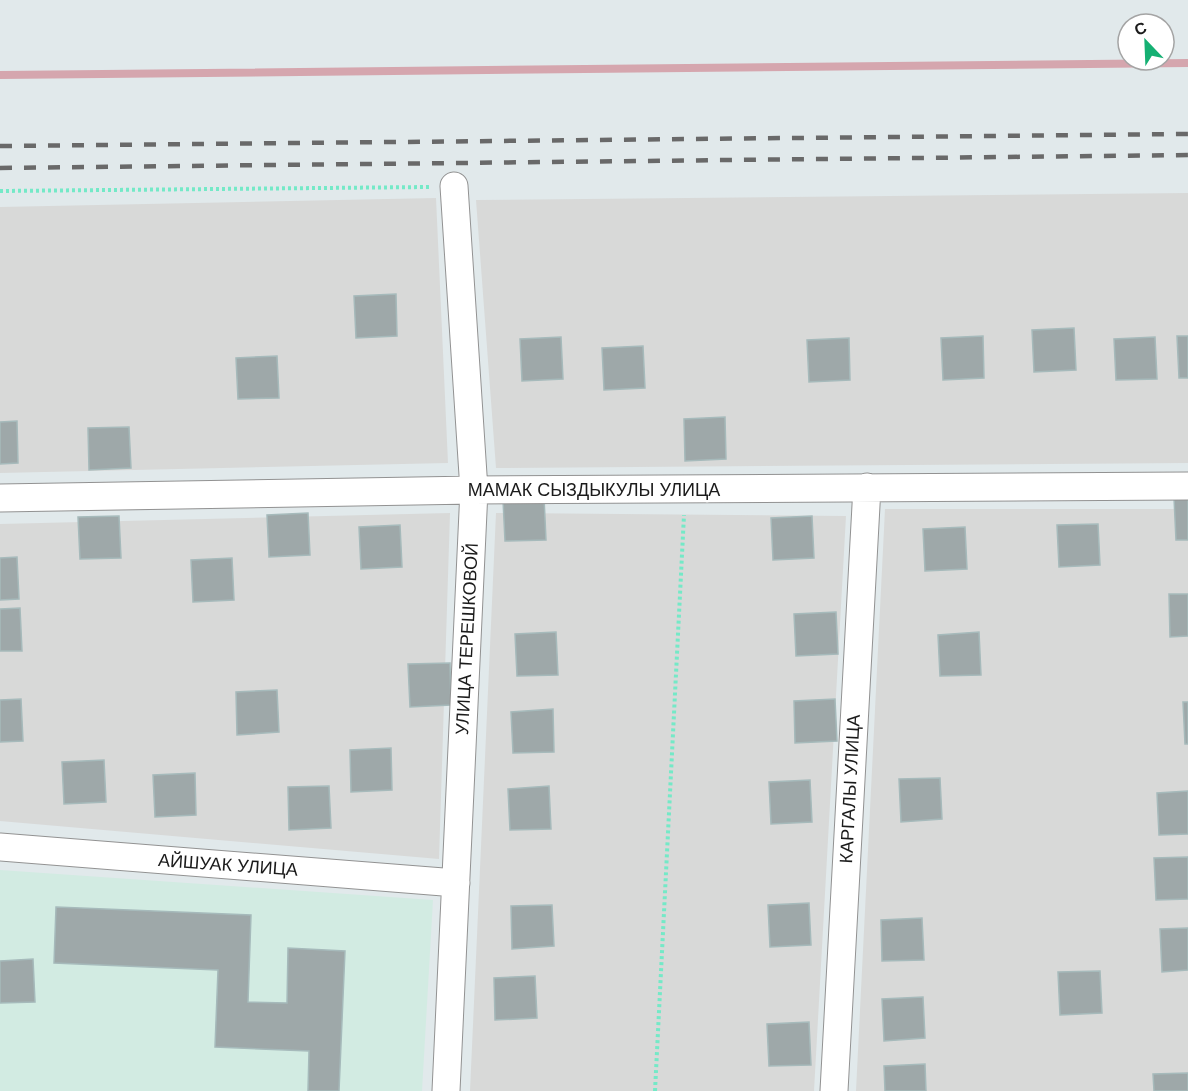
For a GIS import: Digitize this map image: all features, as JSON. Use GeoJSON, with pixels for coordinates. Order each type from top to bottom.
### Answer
{"type":"FeatureCollection","features":[{"type":"Feature","properties":{"kind":"street","name":"УЛИЦА ТЕРЕШКОВОЙ"},"geometry":{"type":"LineString","coordinates":[[446,1091],[474,490],[454,186]]}},
{"type":"Feature","properties":{"kind":"street","name":"МАМАК СЫЗДЫКУЛЫ УЛИЦА"},"geometry":{"type":"LineString","coordinates":[[0,498],[474,490],[1188,486]]}},
{"type":"Feature","properties":{"kind":"street","name":"КАРГАЛЫ УЛИЦА"},"geometry":{"type":"LineString","coordinates":[[834,1091],[867,487]]}},
{"type":"Feature","properties":{"kind":"street","name":"АЙШУАК УЛИЦА"},"geometry":{"type":"LineString","coordinates":[[0,847],[456,883]]}},
{"type":"Feature","properties":{"kind":"path"},"geometry":{"type":"LineString","coordinates":[[0,191],[454,186]]}},
{"type":"Feature","properties":{"kind":"path"},"geometry":{"type":"LineString","coordinates":[[655,1091],[685,490]]}},
{"type":"Feature","properties":{"kind":"shaded area"},"geometry":{"type":"Polygon","coordinates":[[[1188,193],[1188,463],[496,468],[476,200],[1188,193]]]}},
{"type":"Feature","properties":{"kind":"shaded area"},"geometry":{"type":"Polygon","coordinates":[[[436,198],[448,463],[0,473],[0,207],[436,198]]]}},
{"type":"Feature","properties":{"kind":"shaded area"},"geometry":{"type":"Polygon","coordinates":[[[885,509],[1188,509],[1187,1091],[856,1091],[885,509]]]}},
{"type":"Feature","properties":{"kind":"shaded area"},"geometry":{"type":"Polygon","coordinates":[[[450,513],[439,859],[0,821],[0,524],[450,513]]]}},
{"type":"Feature","properties":{"kind":"shaded area"},"geometry":{"type":"Polygon","coordinates":[[[496,513],[846,516],[814,1091],[470,1091],[496,513]]]}},
{"type":"Feature","properties":{"kind":"shaded area"},"geometry":{"type":"Polygon","coordinates":[[[0,870],[433,900],[422,1091],[0,1091],[0,870]]]}},
{"type":"Feature","properties":{"kind":"building"},"geometry":{"type":"Polygon","coordinates":[[[396,294],[397,336],[356,338],[354,296],[396,294]]]}},
{"type":"Feature","properties":{"kind":"building"},"geometry":{"type":"Polygon","coordinates":[[[1074,328],[1076,370],[1034,372],[1032,330],[1074,328]]]}},
{"type":"Feature","properties":{"kind":"building"},"geometry":{"type":"Polygon","coordinates":[[[983,336],[984,378],[943,380],[941,338],[983,336]]]}},
{"type":"Feature","properties":{"kind":"building"},"geometry":{"type":"Polygon","coordinates":[[[1177,336],[1188,336],[1188,378],[1179,378],[1177,336]]]}},
{"type":"Feature","properties":{"kind":"building"},"geometry":{"type":"Polygon","coordinates":[[[561,337],[563,379],[522,381],[520,339],[561,337]]]}},
{"type":"Feature","properties":{"kind":"building"},"geometry":{"type":"Polygon","coordinates":[[[1155,337],[1157,379],[1116,380],[1114,339],[1155,337]]]}},
{"type":"Feature","properties":{"kind":"building"},"geometry":{"type":"Polygon","coordinates":[[[849,338],[850,380],[809,382],[807,340],[849,338]]]}},
{"type":"Feature","properties":{"kind":"building"},"geometry":{"type":"Polygon","coordinates":[[[643,346],[645,388],[604,390],[602,348],[643,346]]]}},
{"type":"Feature","properties":{"kind":"building"},"geometry":{"type":"Polygon","coordinates":[[[277,356],[279,398],[238,399],[236,358],[277,356]]]}},
{"type":"Feature","properties":{"kind":"building"},"geometry":{"type":"Polygon","coordinates":[[[725,417],[726,459],[685,461],[684,419],[725,417]]]}},
{"type":"Feature","properties":{"kind":"building"},"geometry":{"type":"Polygon","coordinates":[[[17,421],[18,463],[0,464],[0,422],[17,421]]]}},
{"type":"Feature","properties":{"kind":"building"},"geometry":{"type":"Polygon","coordinates":[[[129,427],[131,468],[89,470],[88,428],[129,427]]]}},
{"type":"Feature","properties":{"kind":"building"},"geometry":{"type":"Polygon","coordinates":[[[544,497],[546,540],[505,541],[503,500],[544,497]]]}},
{"type":"Feature","properties":{"kind":"building"},"geometry":{"type":"Polygon","coordinates":[[[1188,497],[1188,540],[1176,540],[1174,498],[1188,497]]]}},
{"type":"Feature","properties":{"kind":"building"},"geometry":{"type":"Polygon","coordinates":[[[308,513],[310,555],[269,557],[267,515],[308,513]]]}},
{"type":"Feature","properties":{"kind":"building"},"geometry":{"type":"Polygon","coordinates":[[[119,516],[121,558],[80,559],[78,517],[119,516]]]}},
{"type":"Feature","properties":{"kind":"building"},"geometry":{"type":"Polygon","coordinates":[[[812,516],[814,558],[773,560],[771,518],[812,516]]]}},
{"type":"Feature","properties":{"kind":"building"},"geometry":{"type":"Polygon","coordinates":[[[1098,524],[1100,565],[1059,567],[1057,525],[1098,524]]]}},
{"type":"Feature","properties":{"kind":"building"},"geometry":{"type":"Polygon","coordinates":[[[400,525],[402,567],[361,569],[359,527],[400,525]]]}},
{"type":"Feature","properties":{"kind":"building"},"geometry":{"type":"Polygon","coordinates":[[[965,527],[967,569],[925,571],[923,529],[965,527]]]}},
{"type":"Feature","properties":{"kind":"building"},"geometry":{"type":"Polygon","coordinates":[[[17,557],[19,599],[0,600],[0,558],[17,557]]]}},
{"type":"Feature","properties":{"kind":"building"},"geometry":{"type":"Polygon","coordinates":[[[232,558],[234,600],[193,602],[191,560],[232,558]]]}},
{"type":"Feature","properties":{"kind":"building"},"geometry":{"type":"Polygon","coordinates":[[[1169,594],[1188,594],[1188,636],[1170,637],[1169,594]]]}},
{"type":"Feature","properties":{"kind":"building"},"geometry":{"type":"Polygon","coordinates":[[[20,608],[22,651],[0,651],[0,609],[20,608]]]}},
{"type":"Feature","properties":{"kind":"building"},"geometry":{"type":"Polygon","coordinates":[[[836,612],[838,654],[796,656],[794,614],[836,612]]]}},
{"type":"Feature","properties":{"kind":"building"},"geometry":{"type":"Polygon","coordinates":[[[556,632],[558,675],[517,676],[515,634],[556,632]]]}},
{"type":"Feature","properties":{"kind":"building"},"geometry":{"type":"Polygon","coordinates":[[[979,632],[981,675],[940,676],[938,635],[979,632]]]}},
{"type":"Feature","properties":{"kind":"building"},"geometry":{"type":"Polygon","coordinates":[[[450,663],[451,705],[410,707],[408,664],[450,663]]]}},
{"type":"Feature","properties":{"kind":"building"},"geometry":{"type":"Polygon","coordinates":[[[277,690],[279,732],[237,735],[236,692],[277,690]]]}},
{"type":"Feature","properties":{"kind":"building"},"geometry":{"type":"Polygon","coordinates":[[[21,699],[23,741],[0,742],[0,700],[21,699]]]}},
{"type":"Feature","properties":{"kind":"building"},"geometry":{"type":"Polygon","coordinates":[[[835,699],[837,741],[795,743],[794,701],[835,699]]]}},
{"type":"Feature","properties":{"kind":"building"},"geometry":{"type":"Polygon","coordinates":[[[1183,702],[1188,702],[1188,744],[1185,744],[1183,702]]]}},
{"type":"Feature","properties":{"kind":"building"},"geometry":{"type":"Polygon","coordinates":[[[553,709],[554,752],[513,753],[511,712],[553,709]]]}},
{"type":"Feature","properties":{"kind":"building"},"geometry":{"type":"Polygon","coordinates":[[[391,748],[392,790],[351,792],[350,750],[391,748]]]}},
{"type":"Feature","properties":{"kind":"building"},"geometry":{"type":"Polygon","coordinates":[[[104,760],[106,802],[64,804],[62,762],[104,760]]]}},
{"type":"Feature","properties":{"kind":"building"},"geometry":{"type":"Polygon","coordinates":[[[195,773],[196,815],[155,817],[153,775],[195,773]]]}},
{"type":"Feature","properties":{"kind":"building"},"geometry":{"type":"Polygon","coordinates":[[[940,778],[942,819],[901,822],[899,779],[940,778]]]}},
{"type":"Feature","properties":{"kind":"building"},"geometry":{"type":"Polygon","coordinates":[[[810,780],[812,822],[771,824],[769,782],[810,780]]]}},
{"type":"Feature","properties":{"kind":"building"},"geometry":{"type":"Polygon","coordinates":[[[329,786],[331,828],[289,830],[288,787],[329,786]]]}},
{"type":"Feature","properties":{"kind":"building"},"geometry":{"type":"Polygon","coordinates":[[[549,786],[551,829],[510,830],[508,789],[549,786]]]}},
{"type":"Feature","properties":{"kind":"building"},"geometry":{"type":"Polygon","coordinates":[[[1188,791],[1188,834],[1159,835],[1157,793],[1188,791]]]}},
{"type":"Feature","properties":{"kind":"building"},"geometry":{"type":"Polygon","coordinates":[[[1188,857],[1188,899],[1156,900],[1154,858],[1188,857]]]}},
{"type":"Feature","properties":{"kind":"building"},"geometry":{"type":"Polygon","coordinates":[[[809,903],[811,945],[770,947],[768,905],[809,903]]]}},
{"type":"Feature","properties":{"kind":"building"},"geometry":{"type":"Polygon","coordinates":[[[552,905],[554,946],[512,949],[511,906],[552,905]]]}},
{"type":"Feature","properties":{"kind":"building"},"geometry":{"type":"Polygon","coordinates":[[[56,907],[251,915],[248,1002],[287,1003],[288,948],[345,951],[339,1091],[308,1091],[309,1051],[215,1047],[218,970],[54,963],[56,907]]]}},
{"type":"Feature","properties":{"kind":"building"},"geometry":{"type":"Polygon","coordinates":[[[922,918],[924,960],[882,961],[881,920],[922,918]]]}},
{"type":"Feature","properties":{"kind":"building"},"geometry":{"type":"Polygon","coordinates":[[[1188,928],[1188,970],[1162,972],[1160,929],[1188,928]]]}},
{"type":"Feature","properties":{"kind":"building"},"geometry":{"type":"Polygon","coordinates":[[[33,959],[35,1002],[0,1003],[0,961],[33,959]]]}},
{"type":"Feature","properties":{"kind":"building"},"geometry":{"type":"Polygon","coordinates":[[[1100,971],[1102,1013],[1060,1015],[1058,972],[1100,971]]]}},
{"type":"Feature","properties":{"kind":"building"},"geometry":{"type":"Polygon","coordinates":[[[535,976],[537,1018],[495,1020],[494,978],[535,976]]]}},
{"type":"Feature","properties":{"kind":"building"},"geometry":{"type":"Polygon","coordinates":[[[923,997],[925,1038],[884,1041],[882,999],[923,997]]]}},
{"type":"Feature","properties":{"kind":"building"},"geometry":{"type":"Polygon","coordinates":[[[809,1022],[811,1065],[769,1066],[767,1024],[809,1022]]]}},
{"type":"Feature","properties":{"kind":"building"},"geometry":{"type":"Polygon","coordinates":[[[925,1064],[926,1091],[885,1091],[884,1066],[925,1064]]]}},
{"type":"Feature","properties":{"kind":"building"},"geometry":{"type":"Polygon","coordinates":[[[1188,1073],[1188,1091],[1154,1091],[1153,1074],[1188,1073]]]}},
{"type":"Feature","properties":{"kind":"waterway"},"geometry":{"type":"LineString","coordinates":[[0,75],[1188,63]]}},
{"type":"Feature","properties":{"kind":"railway"},"geometry":{"type":"LineString","coordinates":[[0,146],[1188,134]]}},
{"type":"Feature","properties":{"kind":"railway"},"geometry":{"type":"LineString","coordinates":[[0,168],[1188,155]]}}]}
